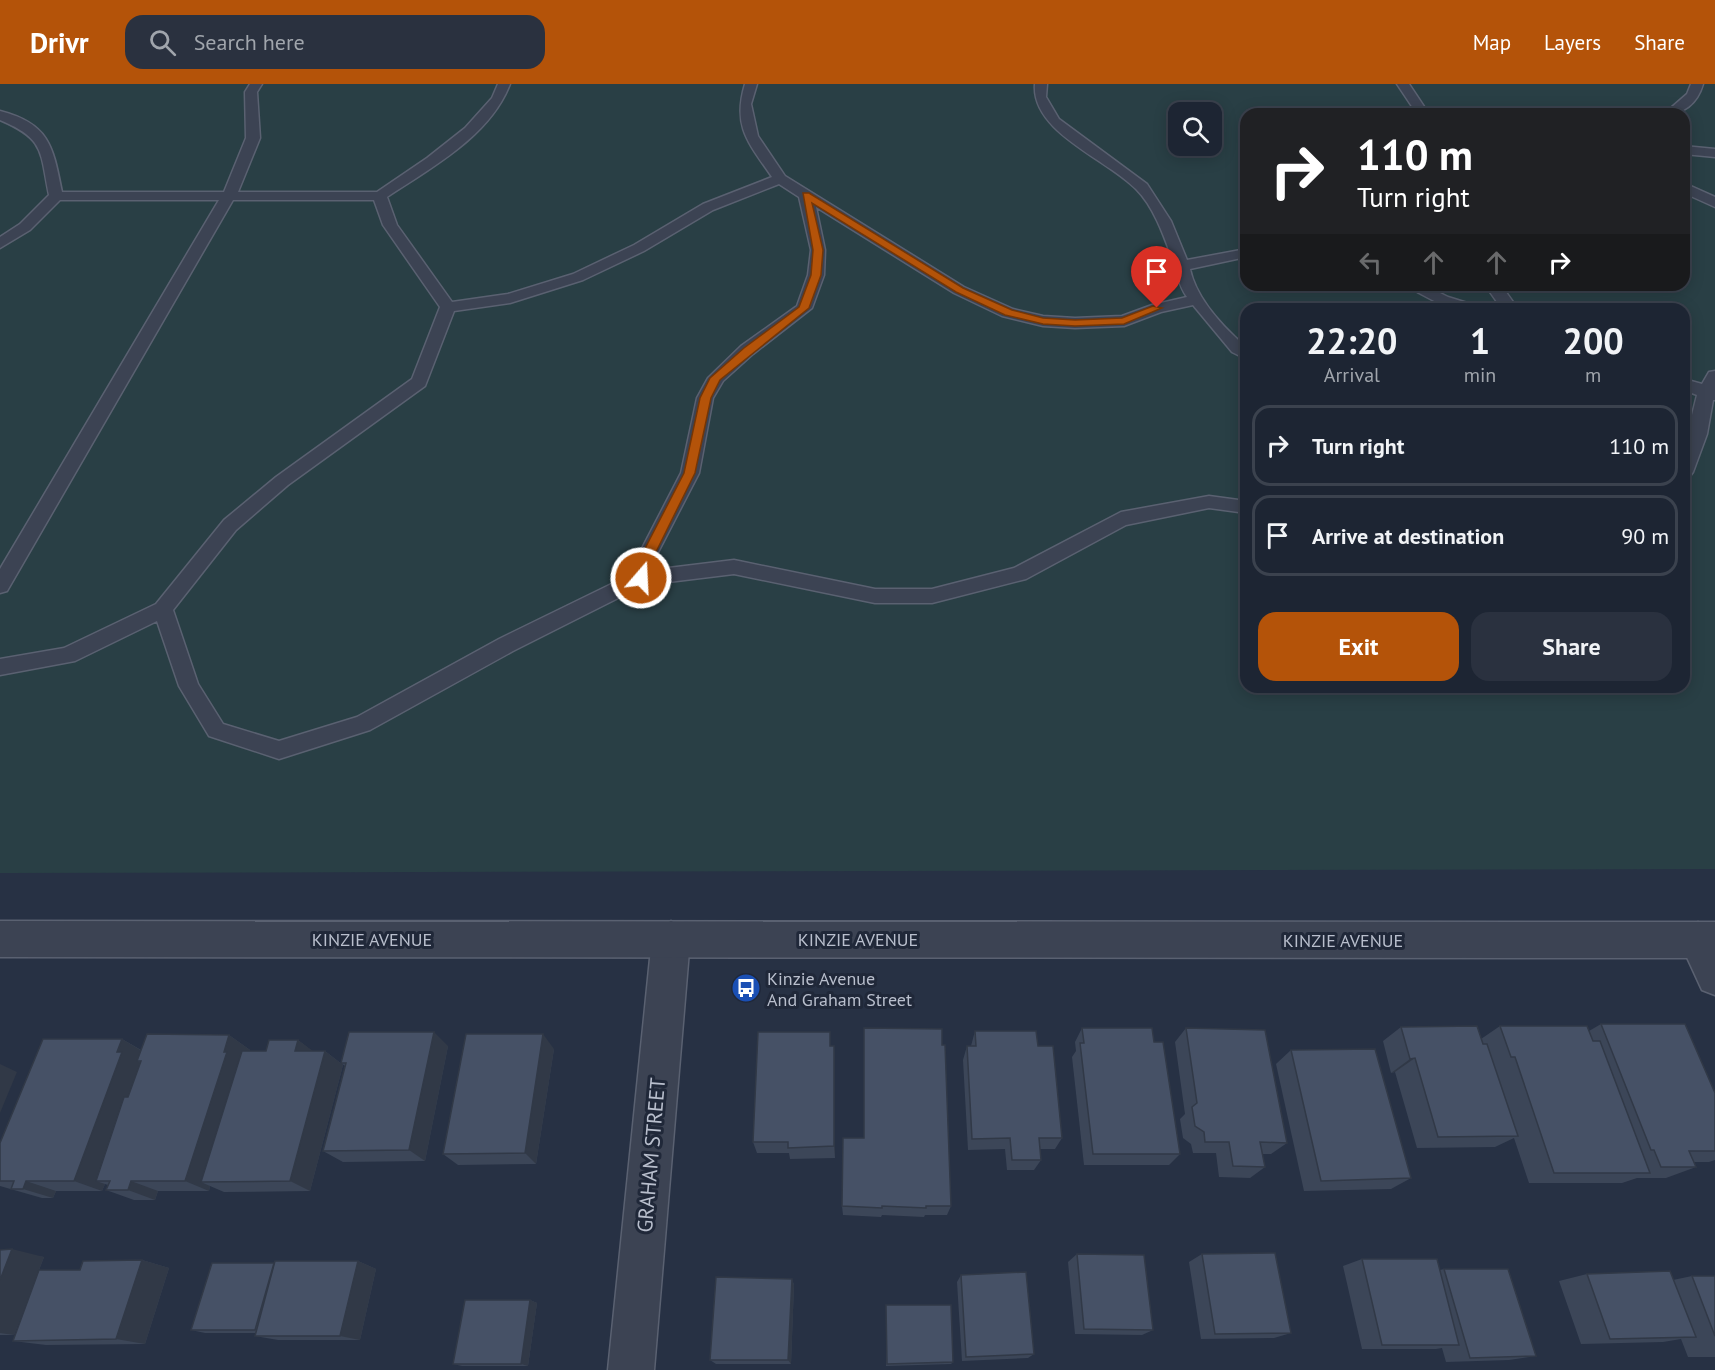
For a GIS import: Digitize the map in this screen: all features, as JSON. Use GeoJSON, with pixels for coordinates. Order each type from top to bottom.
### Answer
{"type":"FeatureCollection","features":[{"type":"Feature","properties":{"kind":"street","name":"KINZIE AVENUE"},"geometry":{"type":"LineString","coordinates":[[0,939],[1707,940]]}},
{"type":"Feature","properties":{"kind":"street","name":"GRAHAM STREET"},"geometry":{"type":"LineString","coordinates":[[631,1370],[671,939]]}},
{"type":"Feature","properties":{"kind":"street"},"geometry":{"type":"LineString","coordinates":[[1707,940],[1715,976]]}},
{"type":"Feature","properties":{"kind":"lane"},"geometry":{"type":"LineString","coordinates":[[0,586],[230,194],[253,138],[251,92],[256,84]]}},
{"type":"Feature","properties":{"kind":"lane"},"geometry":{"type":"LineString","coordinates":[[0,244],[25,227],[56,196],[230,194],[380,196],[435,157],[484,118],[502,94],[504,84]]}},
{"type":"Feature","properties":{"kind":"lane"},"geometry":{"type":"LineString","coordinates":[[752,84],[745,104],[751,136],[780,179],[959,290],[1008,313],[1043,321],[1075,323],[1124,321],[1157,308],[1197,300]]}},
{"type":"Feature","properties":{"kind":"lane"},"geometry":{"type":"LineString","coordinates":[[1041,84],[1040,97],[1054,121],[1142,187],[1164,221],[1182,266],[1186,285],[1210,318],[1240,350]]}},
{"type":"Feature","properties":{"kind":"lane"},"geometry":{"type":"LineString","coordinates":[[1403,84],[1419,108]]}},
{"type":"Feature","properties":{"kind":"lane"},"geometry":{"type":"LineString","coordinates":[[1678,108],[1693,96],[1697,84]]}},
{"type":"Feature","properties":{"kind":"lane"},"geometry":{"type":"LineString","coordinates":[[0,115],[30,128],[46,148],[56,196]]}},
{"type":"Feature","properties":{"kind":"lane"},"geometry":{"type":"LineString","coordinates":[[1690,151],[1715,153]]}},
{"type":"Feature","properties":{"kind":"lane"},"geometry":{"type":"LineString","coordinates":[[448,307],[510,298],[578,278],[639,248],[708,207],[780,179]]}},
{"type":"Feature","properties":{"kind":"lane"},"geometry":{"type":"LineString","coordinates":[[1690,190],[1715,203]]}},
{"type":"Feature","properties":{"kind":"lane"},"geometry":{"type":"LineString","coordinates":[[641,578],[645,560],[690,473],[705,398],[716,378],[747,350],[804,308],[816,275],[818,250],[806,195]]}},
{"type":"Feature","properties":{"kind":"lane"},"geometry":{"type":"LineString","coordinates":[[380,196],[390,225],[448,307]]}},
{"type":"Feature","properties":{"kind":"lane"},"geometry":{"type":"LineString","coordinates":[[1182,266],[1240,254]]}},
{"type":"Feature","properties":{"kind":"lane"},"geometry":{"type":"LineString","coordinates":[[1424,291],[1453,303]]}},
{"type":"Feature","properties":{"kind":"lane"},"geometry":{"type":"LineString","coordinates":[[0,667],[68,655],[163,609],[230,525],[282,481],[419,382],[448,307]]}},
{"type":"Feature","properties":{"kind":"lane"},"geometry":{"type":"LineString","coordinates":[[1690,456],[1715,376]]}},
{"type":"Feature","properties":{"kind":"lane"},"geometry":{"type":"LineString","coordinates":[[1690,386],[1711,393]]}},
{"type":"Feature","properties":{"kind":"lane"},"geometry":{"type":"LineString","coordinates":[[163,609],[189,686],[216,730],[279,750],[363,724],[506,645],[641,578],[734,567],[875,596],[932,596],[1019,574],[1121,519],[1209,502],[1240,506]]}},
{"type":"Feature","properties":{"kind":"green space"},"geometry":{"type":"Polygon","coordinates":[[[0,84],[1715,84],[1715,869],[0,873],[0,84]]]}},
{"type":"Feature","properties":{"kind":"building"},"geometry":{"type":"Polygon","coordinates":[[[1601,1024],[1685,1024],[1715,1093],[1715,1151],[1689,1151],[1696,1167],[1661,1167],[1654,1150],[1651,1150],[1601,1024]]]}},
{"type":"Feature","properties":{"kind":"building"},"geometry":{"type":"Polygon","coordinates":[[[1477,1026],[1483,1044],[1487,1044],[1518,1136],[1438,1137],[1415,1058],[1410,1059],[1401,1027],[1477,1026]]]}},
{"type":"Feature","properties":{"kind":"building"},"geometry":{"type":"Polygon","coordinates":[[[1500,1026],[1587,1026],[1593,1041],[1600,1041],[1650,1173],[1554,1173],[1515,1057],[1511,1057],[1500,1026]]]}},
{"type":"Feature","properties":{"kind":"building"},"geometry":{"type":"Polygon","coordinates":[[[864,1028],[942,1029],[942,1045],[945,1045],[951,1206],[926,1206],[926,1208],[882,1206],[882,1208],[842,1206],[843,1138],[864,1138],[864,1028]]]}},
{"type":"Feature","properties":{"kind":"building"},"geometry":{"type":"Polygon","coordinates":[[[1082,1028],[1152,1028],[1154,1042],[1163,1042],[1180,1154],[1093,1154],[1080,1043],[1084,1043],[1082,1028]]]}},
{"type":"Feature","properties":{"kind":"building"},"geometry":{"type":"Polygon","coordinates":[[[1186,1028],[1265,1030],[1287,1143],[1260,1142],[1265,1167],[1233,1166],[1229,1142],[1205,1142],[1204,1132],[1195,1126],[1192,1107],[1197,1103],[1186,1028]]]}},
{"type":"Feature","properties":{"kind":"building"},"geometry":{"type":"Polygon","coordinates":[[[975,1031],[1036,1031],[1038,1046],[1053,1046],[1062,1138],[1039,1138],[1041,1160],[1012,1160],[1010,1138],[972,1139],[967,1046],[976,1046],[975,1031]]]}},
{"type":"Feature","properties":{"kind":"building"},"geometry":{"type":"Polygon","coordinates":[[[349,1032],[434,1032],[409,1150],[323,1151],[346,1063],[341,1063],[349,1032]]]}},
{"type":"Feature","properties":{"kind":"building"},"geometry":{"type":"Polygon","coordinates":[[[758,1032],[830,1032],[830,1046],[834,1046],[834,1146],[788,1148],[788,1142],[753,1142],[758,1032]]]}},
{"type":"Feature","properties":{"kind":"building"},"geometry":{"type":"Polygon","coordinates":[[[147,1034],[229,1035],[224,1052],[227,1052],[185,1181],[131,1181],[128,1190],[106,1190],[110,1181],[96,1181],[124,1097],[128,1097],[141,1061],[137,1061],[147,1034]]]}},
{"type":"Feature","properties":{"kind":"building"},"geometry":{"type":"Polygon","coordinates":[[[466,1034],[543,1034],[525,1153],[443,1154],[466,1034]]]}},
{"type":"Feature","properties":{"kind":"building"},"geometry":{"type":"Polygon","coordinates":[[[43,1039],[122,1039],[117,1052],[122,1052],[74,1181],[26,1181],[23,1189],[11,1189],[14,1181],[0,1181],[0,1143],[43,1039]]]}},
{"type":"Feature","properties":{"kind":"building"},"geometry":{"type":"Polygon","coordinates":[[[269,1040],[298,1040],[295,1051],[325,1051],[290,1181],[201,1182],[242,1051],[266,1051],[269,1040]]]}},
{"type":"Feature","properties":{"kind":"building"},"geometry":{"type":"Polygon","coordinates":[[[1375,1049],[1411,1178],[1321,1181],[1291,1050],[1375,1049]]]}},
{"type":"Feature","properties":{"kind":"building"},"geometry":{"type":"Polygon","coordinates":[[[12,1249],[0,1280],[0,1250],[12,1249]]]}},
{"type":"Feature","properties":{"kind":"building"},"geometry":{"type":"Polygon","coordinates":[[[1275,1253],[1291,1333],[1215,1334],[1202,1254],[1275,1253]]]}},
{"type":"Feature","properties":{"kind":"building"},"geometry":{"type":"Polygon","coordinates":[[[1077,1254],[1144,1255],[1153,1330],[1084,1329],[1077,1254]]]}},
{"type":"Feature","properties":{"kind":"building"},"geometry":{"type":"Polygon","coordinates":[[[1362,1259],[1437,1259],[1459,1345],[1382,1345],[1362,1259]]]}},
{"type":"Feature","properties":{"kind":"building"},"geometry":{"type":"Polygon","coordinates":[[[142,1260],[116,1339],[13,1341],[39,1270],[80,1270],[83,1261],[142,1260]]]}},
{"type":"Feature","properties":{"kind":"building"},"geometry":{"type":"Polygon","coordinates":[[[275,1261],[358,1261],[340,1336],[255,1336],[275,1261]]]}},
{"type":"Feature","properties":{"kind":"building"},"geometry":{"type":"Polygon","coordinates":[[[212,1263],[274,1263],[255,1330],[191,1330],[212,1263]]]}},
{"type":"Feature","properties":{"kind":"building"},"geometry":{"type":"Polygon","coordinates":[[[1444,1269],[1508,1269],[1536,1356],[1470,1358],[1444,1269]]]}},
{"type":"Feature","properties":{"kind":"building"},"geometry":{"type":"Polygon","coordinates":[[[1670,1271],[1696,1337],[1610,1339],[1587,1274],[1670,1271]]]}},
{"type":"Feature","properties":{"kind":"building"},"geometry":{"type":"Polygon","coordinates":[[[1026,1272],[1034,1354],[966,1357],[961,1275],[1026,1272]]]}},
{"type":"Feature","properties":{"kind":"building"},"geometry":{"type":"Polygon","coordinates":[[[1692,1276],[1715,1276],[1715,1336],[1692,1276]]]}},
{"type":"Feature","properties":{"kind":"building"},"geometry":{"type":"Polygon","coordinates":[[[716,1277],[792,1279],[788,1360],[710,1360],[716,1277]]]}},
{"type":"Feature","properties":{"kind":"building"},"geometry":{"type":"Polygon","coordinates":[[[465,1300],[530,1300],[521,1364],[453,1364],[465,1300]]]}},
{"type":"Feature","properties":{"kind":"building"},"geometry":{"type":"Polygon","coordinates":[[[886,1305],[951,1305],[953,1362],[887,1364],[886,1305]]]}},
{"type":"Feature","properties":{"kind":"place","name":"Kinzie Avenue And Graham Street"},"geometry":{"type":"Point","coordinates":[746,988]}},
{"type":"Feature","properties":{"kind":"route"},"geometry":{"type":"LineString","coordinates":[[641,578],[645,560],[690,473],[705,398],[716,378],[747,350],[804,308],[816,275],[818,250],[806,195],[959,290],[1008,313],[1043,321],[1075,323],[1124,321],[1157,308]]}}]}
